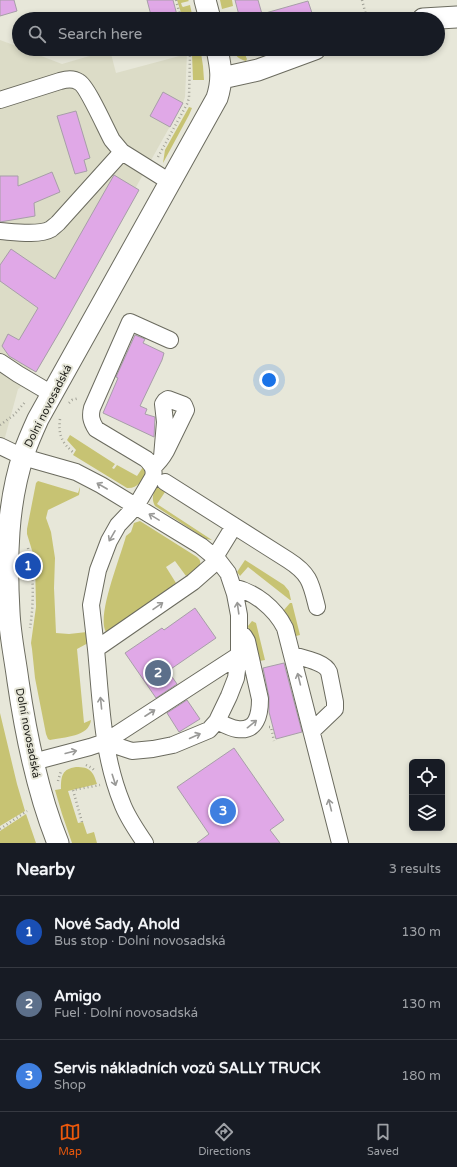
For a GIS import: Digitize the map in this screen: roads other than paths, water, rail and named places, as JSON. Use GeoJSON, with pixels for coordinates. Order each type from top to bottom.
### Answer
{"type":"FeatureCollection","features":[{"type":"Feature","properties":{"kind":"main road"},"geometry":{"type":"LineString","coordinates":[[205,0],[208,12]]}},
{"type":"Feature","properties":{"kind":"main road"},"geometry":{"type":"LineString","coordinates":[[445,18],[457,17]]}},
{"type":"Feature","properties":{"kind":"main road","name":"Dolní novosadská"},"geometry":{"type":"LineString","coordinates":[[58,843],[49,822],[37,781],[23,713],[9,613],[8,572],[10,519],[16,480],[30,436],[217,98],[222,78],[218,56]]}},
{"type":"Feature","properties":{"kind":"main road"},"geometry":{"type":"LineString","coordinates":[[222,78],[258,70],[296,56]]}},
{"type":"Feature","properties":{"kind":"lane"},"geometry":{"type":"LineString","coordinates":[[0,100],[68,79],[80,82],[87,91],[112,140],[122,152],[170,182]]}},
{"type":"Feature","properties":{"kind":"lane"},"geometry":{"type":"LineString","coordinates":[[0,231],[41,232],[50,230],[122,152]]}},
{"type":"Feature","properties":{"kind":"lane"},"geometry":{"type":"LineString","coordinates":[[145,843],[122,804],[109,766],[105,742],[92,605],[98,570],[109,541],[118,525],[136,506],[153,477],[158,462],[151,464],[146,459],[96,428],[90,415],[130,322],[170,340]]}},
{"type":"Feature","properties":{"kind":"lane"},"geometry":{"type":"LineString","coordinates":[[0,362],[52,395]]}},
{"type":"Feature","properties":{"kind":"lane"},"geometry":{"type":"LineString","coordinates":[[0,446],[23,457],[76,472],[136,506],[201,546],[217,559],[228,574],[233,587],[238,609],[238,668],[233,687],[217,720],[209,730],[173,745],[153,749],[132,751],[105,742]]}},
{"type":"Feature","properties":{"kind":"lane"},"geometry":{"type":"LineString","coordinates":[[165,482],[292,562],[309,579],[317,607]]}},
{"type":"Feature","properties":{"kind":"lane"},"geometry":{"type":"LineString","coordinates":[[96,649],[193,582],[217,559],[234,526]]}},
{"type":"Feature","properties":{"kind":"lane"},"geometry":{"type":"LineString","coordinates":[[233,587],[252,593],[270,607],[277,614],[285,628],[340,843]]}},
{"type":"Feature","properties":{"kind":"lane"},"geometry":{"type":"LineString","coordinates":[[217,720],[230,727],[242,729],[253,725],[258,718],[260,699],[247,641],[244,635],[239,633]]}},
{"type":"Feature","properties":{"kind":"lane"},"geometry":{"type":"LineString","coordinates":[[33,762],[105,742],[239,654]]}},
{"type":"Feature","properties":{"kind":"lane"},"geometry":{"type":"LineString","coordinates":[[293,655],[322,664],[328,669],[329,672],[335,709],[312,731]]}},
{"type":"Feature","properties":{"kind":"place","name":"Nové Sady, Ahold"},"geometry":{"type":"Point","coordinates":[28,566]}},
{"type":"Feature","properties":{"kind":"place","name":"Amigo"},"geometry":{"type":"Point","coordinates":[158,673]}},
{"type":"Feature","properties":{"kind":"place","name":"Servis nákladních vozů SALLY TRUCK"},"geometry":{"type":"Point","coordinates":[223,811]}}]}
